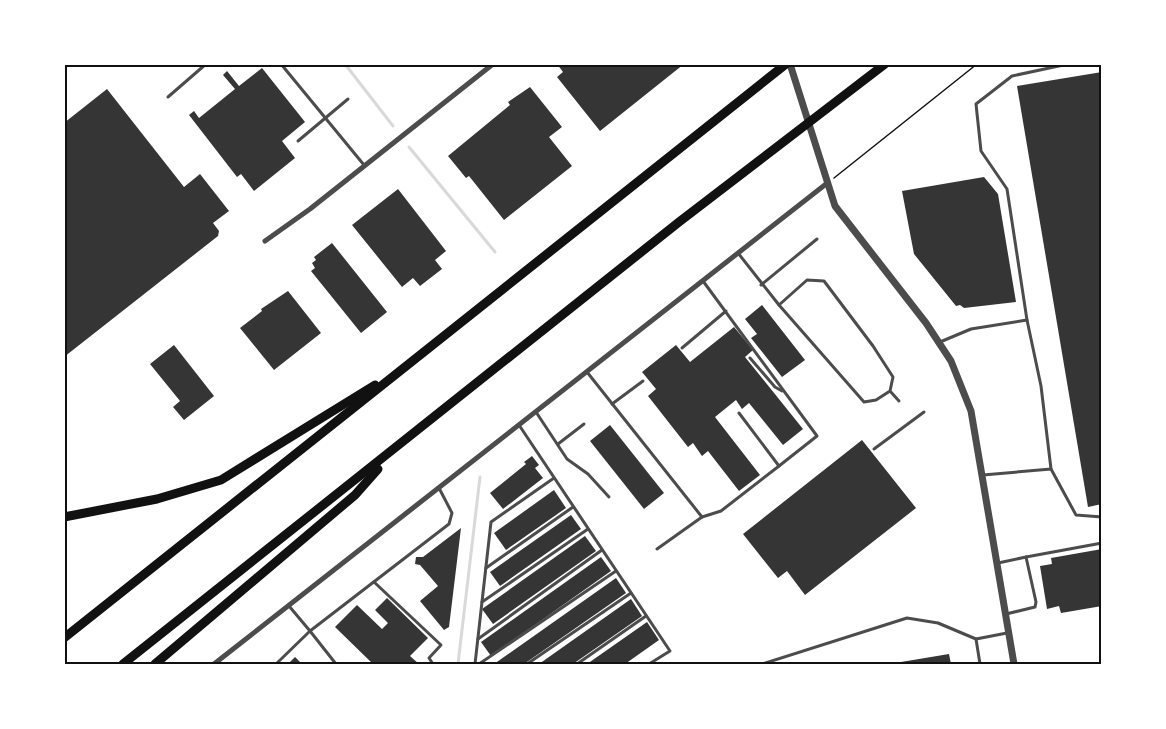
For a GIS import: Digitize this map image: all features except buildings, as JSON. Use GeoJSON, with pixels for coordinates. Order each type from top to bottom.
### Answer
{"type":"FeatureCollection","features":[{"type":"Feature","properties":{"kind":"highway"},"geometry":{"type":"LineString","coordinates":[[64,638],[786,64]]}},
{"type":"Feature","properties":{"kind":"highway"},"geometry":{"type":"LineString","coordinates":[[123,664],[679,222],[885,64]]}},
{"type":"Feature","properties":{"kind":"highway"},"geometry":{"type":"LineString","coordinates":[[64,517],[157,499],[221,480],[345,401],[398,372]]}},
{"type":"Feature","properties":{"kind":"highway"},"geometry":{"type":"LineString","coordinates":[[155,664],[356,495],[395,450]]}},
{"type":"Feature","properties":{"kind":"street"},"geometry":{"type":"LineString","coordinates":[[265,241],[365,166],[492,64]]}},
{"type":"Feature","properties":{"kind":"street"},"geometry":{"type":"LineString","coordinates":[[790,64],[826,184],[835,206],[939,343],[961,383],[971,411],[1014,664]]}},
{"type":"Feature","properties":{"kind":"street"},"geometry":{"type":"LineString","coordinates":[[214,664],[826,184]]}},
{"type":"Feature","properties":{"kind":"lane"},"geometry":{"type":"LineString","coordinates":[[168,98],[206,64]]}},
{"type":"Feature","properties":{"kind":"lane"},"geometry":{"type":"LineString","coordinates":[[281,64],[365,166]]}},
{"type":"Feature","properties":{"kind":"lane"},"geometry":{"type":"LineString","coordinates":[[1068,64],[1012,76],[976,104],[981,151],[1007,189],[1027,320],[1041,386],[1051,469],[1076,515],[1101,516]]}},
{"type":"Feature","properties":{"kind":"lane"},"geometry":{"type":"LineString","coordinates":[[298,141],[348,99]]}},
{"type":"Feature","properties":{"kind":"lane"},"geometry":{"type":"LineString","coordinates":[[761,285],[817,239]]}},
{"type":"Feature","properties":{"kind":"lane"},"geometry":{"type":"LineString","coordinates":[[738,253],[761,285],[864,402],[876,400],[890,391],[893,377],[873,346],[824,281],[807,280],[779,305]]}},
{"type":"Feature","properties":{"kind":"lane"},"geometry":{"type":"LineString","coordinates":[[657,549],[702,517],[721,511],[817,436],[703,281]]}},
{"type":"Feature","properties":{"kind":"lane"},"geometry":{"type":"LineString","coordinates":[[682,348],[726,311]]}},
{"type":"Feature","properties":{"kind":"lane"},"geometry":{"type":"LineString","coordinates":[[939,343],[972,329],[1027,320]]}},
{"type":"Feature","properties":{"kind":"lane"},"geometry":{"type":"LineString","coordinates":[[750,358],[775,387],[784,391]]}},
{"type":"Feature","properties":{"kind":"lane"},"geometry":{"type":"LineString","coordinates":[[587,372],[702,517]]}},
{"type":"Feature","properties":{"kind":"lane"},"geometry":{"type":"LineString","coordinates":[[612,404],[643,381]]}},
{"type":"Feature","properties":{"kind":"lane"},"geometry":{"type":"LineString","coordinates":[[890,391],[899,402]]}},
{"type":"Feature","properties":{"kind":"lane"},"geometry":{"type":"LineString","coordinates":[[536,412],[567,459],[588,474],[609,497]]}},
{"type":"Feature","properties":{"kind":"lane"},"geometry":{"type":"LineString","coordinates":[[873,449],[924,412]]}},
{"type":"Feature","properties":{"kind":"lane"},"geometry":{"type":"LineString","coordinates":[[738,413],[779,466]]}},
{"type":"Feature","properties":{"kind":"lane"},"geometry":{"type":"LineString","coordinates":[[558,444],[584,424]]}},
{"type":"Feature","properties":{"kind":"lane"},"geometry":{"type":"LineString","coordinates":[[519,425],[670,651],[649,664]]}},
{"type":"Feature","properties":{"kind":"lane"},"geometry":{"type":"LineString","coordinates":[[982,476],[1051,469]]}},
{"type":"Feature","properties":{"kind":"lane"},"geometry":{"type":"LineString","coordinates":[[475,664],[491,522],[554,478]]}},
{"type":"Feature","properties":{"kind":"lane"},"geometry":{"type":"LineString","coordinates":[[276,664],[310,631],[449,524],[452,513],[439,488]]}},
{"type":"Feature","properties":{"kind":"lane"},"geometry":{"type":"LineString","coordinates":[[486,568],[573,507]]}},
{"type":"Feature","properties":{"kind":"lane"},"geometry":{"type":"LineString","coordinates":[[482,602],[588,529]]}},
{"type":"Feature","properties":{"kind":"lane"},"geometry":{"type":"LineString","coordinates":[[997,563],[1101,543]]}},
{"type":"Feature","properties":{"kind":"lane"},"geometry":{"type":"LineString","coordinates":[[478,639],[602,550]]}},
{"type":"Feature","properties":{"kind":"lane"},"geometry":{"type":"LineString","coordinates":[[1006,614],[1035,606],[1026,557]]}},
{"type":"Feature","properties":{"kind":"lane"},"geometry":{"type":"LineString","coordinates":[[479,664],[616,571]]}},
{"type":"Feature","properties":{"kind":"lane"},"geometry":{"type":"LineString","coordinates":[[374,582],[441,645],[429,658],[433,664]]}},
{"type":"Feature","properties":{"kind":"lane"},"geometry":{"type":"LineString","coordinates":[[527,664],[631,593]]}},
{"type":"Feature","properties":{"kind":"lane"},"geometry":{"type":"LineString","coordinates":[[289,606],[336,664]]}},
{"type":"Feature","properties":{"kind":"lane"},"geometry":{"type":"LineString","coordinates":[[577,664],[646,616]]}},
{"type":"Feature","properties":{"kind":"lane"},"geometry":{"type":"LineString","coordinates":[[762,664],[907,618],[938,622],[976,639],[1009,633]]}},
{"type":"Feature","properties":{"kind":"lane"},"geometry":{"type":"LineString","coordinates":[[976,639],[980,664]]}},
{"type":"Feature","properties":{"kind":"path"},"geometry":{"type":"LineString","coordinates":[[826,184],[977,64]]}},
{"type":"Feature","properties":{"kind":"waterway"},"geometry":{"type":"LineString","coordinates":[[345,64],[393,126]]}},
{"type":"Feature","properties":{"kind":"waterway"},"geometry":{"type":"LineString","coordinates":[[409,147],[495,252]]}},
{"type":"Feature","properties":{"kind":"waterway"},"geometry":{"type":"LineString","coordinates":[[458,664],[480,477]]}}]}
